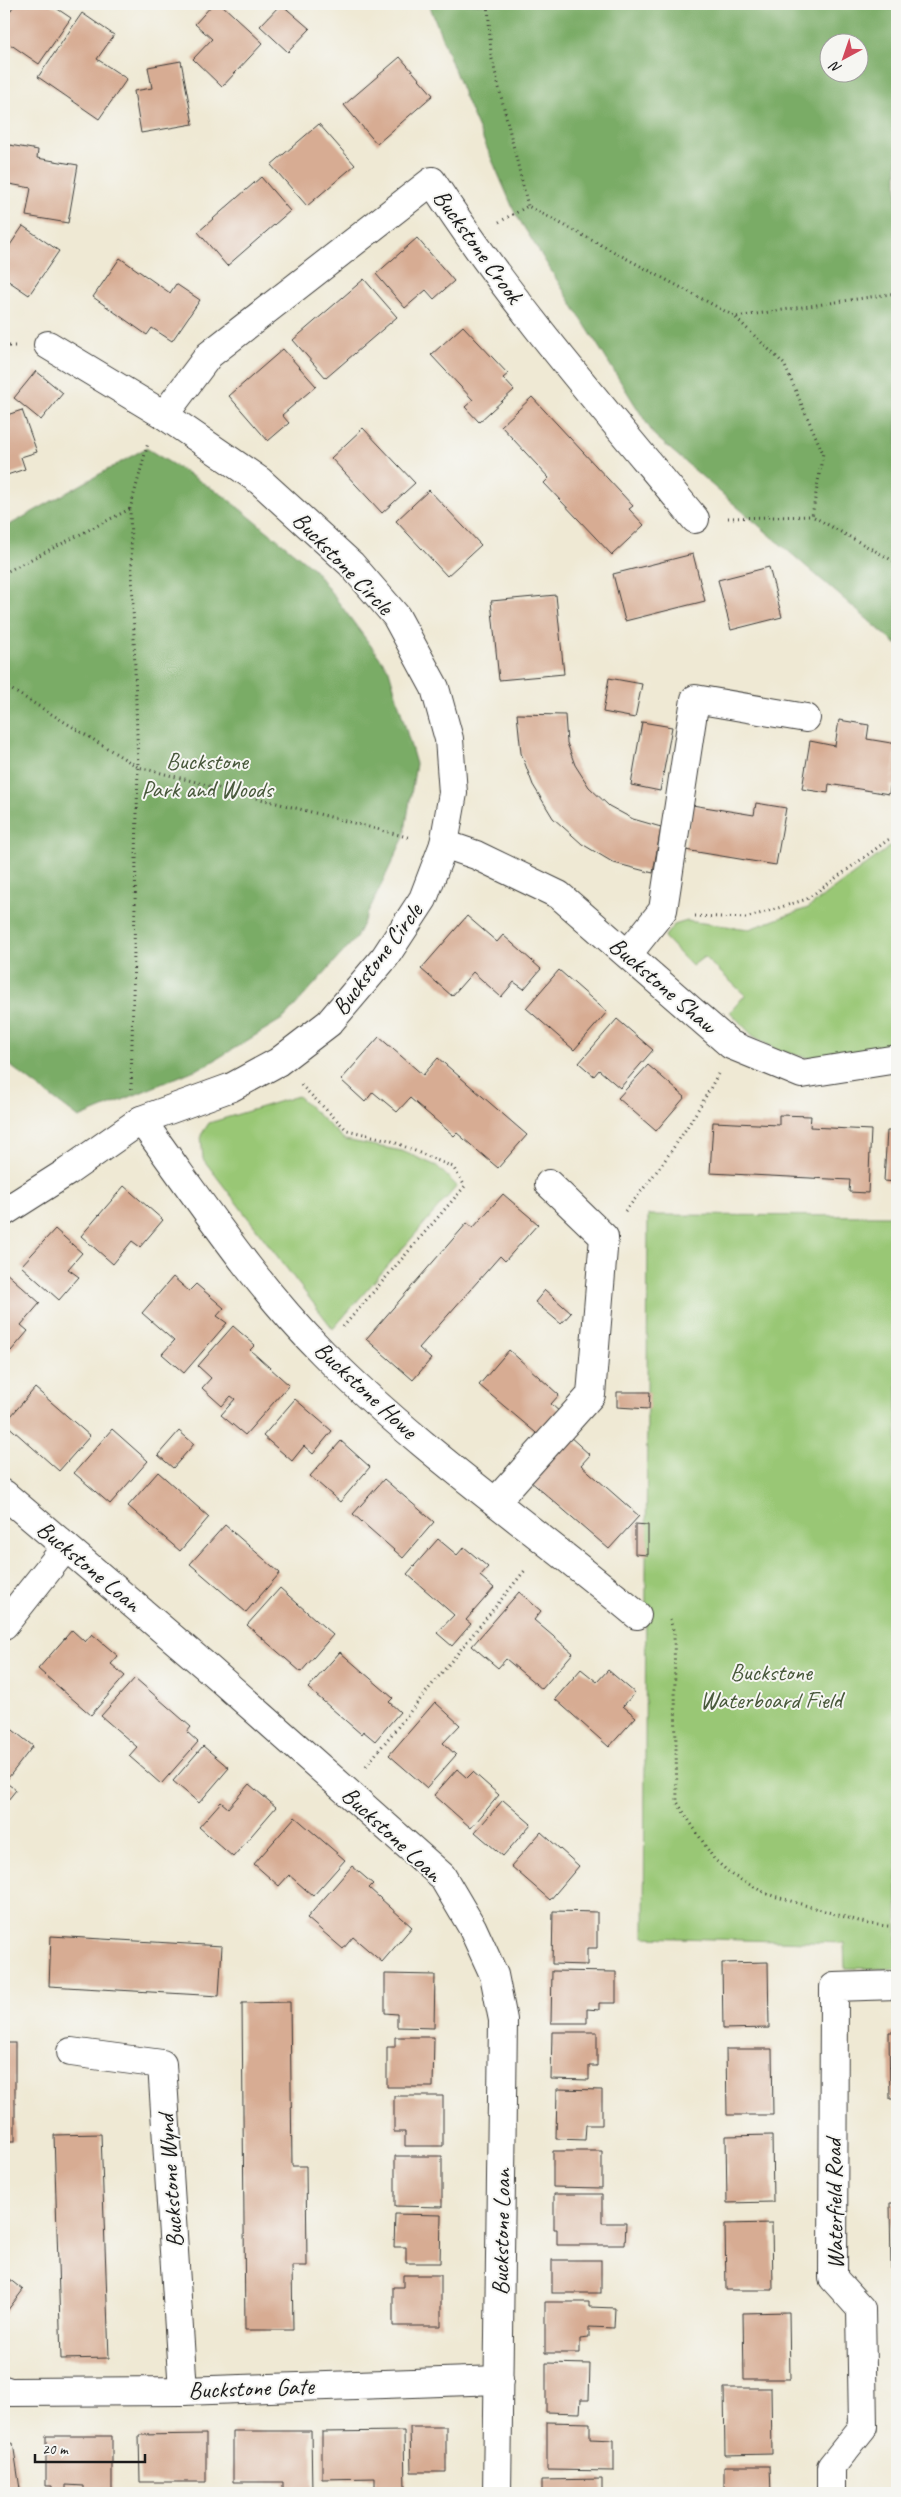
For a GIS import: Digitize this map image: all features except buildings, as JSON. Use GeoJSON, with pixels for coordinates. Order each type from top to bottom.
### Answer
{"type":"FeatureCollection","features":[{"type":"Feature","properties":{"kind":"street","name":"Buckstone Crook"},"geometry":{"type":"LineString","coordinates":[[164,415],[209,355],[432,181],[469,239],[558,353],[695,519]]}},
{"type":"Feature","properties":{"kind":"street","name":"Buckstone Circle"},"geometry":{"type":"LineString","coordinates":[[4,1212],[67,1172],[142,1120],[232,1087],[278,1062],[329,1023],[385,957],[423,899],[444,844],[453,793],[449,739],[435,688],[396,616],[351,564],[260,481],[164,415],[48,345]]}},
{"type":"Feature","properties":{"kind":"street"},"geometry":{"type":"LineString","coordinates":[[628,954],[663,910],[695,699],[806,718]]}},
{"type":"Feature","properties":{"kind":"street","name":"Buckstone Shaw"},"geometry":{"type":"LineString","coordinates":[[444,844],[476,855],[559,895],[731,1045],[802,1074],[897,1059]]}},
{"type":"Feature","properties":{"kind":"street","name":"Buckstone Howe"},"geometry":{"type":"LineString","coordinates":[[142,1120],[254,1274],[322,1352],[387,1414],[637,1615]]}},
{"type":"Feature","properties":{"kind":"street"},"geometry":{"type":"LineString","coordinates":[[496,1501],[591,1395],[604,1237],[549,1184]]}},
{"type":"Feature","properties":{"kind":"street","name":"Buckstone Loan"},"geometry":{"type":"LineString","coordinates":[[4,1494],[209,1669],[442,1876],[472,1927],[494,1975],[503,2020],[496,2493]]}},
{"type":"Feature","properties":{"kind":"street"},"geometry":{"type":"LineString","coordinates":[[4,1625],[66,1547]]}},
{"type":"Feature","properties":{"kind":"street","name":"Waterfield Road"},"geometry":{"type":"LineString","coordinates":[[831,2493],[831,2467],[863,2427],[861,2309],[833,2278],[834,1987],[897,1985]]}},
{"type":"Feature","properties":{"kind":"street","name":"Buckstone Wynd"},"geometry":{"type":"LineString","coordinates":[[71,2052],[162,2064],[183,2391]]}},
{"type":"Feature","properties":{"kind":"street","name":"Buckstone Gate"},"geometry":{"type":"LineString","coordinates":[[4,2390],[10,2392],[183,2391],[499,2380]]}},
{"type":"Feature","properties":{"kind":"path"},"geometry":{"type":"LineString","coordinates":[[488,4],[491,55],[528,206],[736,317],[784,364],[822,453],[812,516]]}},
{"type":"Feature","properties":{"kind":"path"},"geometry":{"type":"LineString","coordinates":[[469,239],[528,206]]}},
{"type":"Feature","properties":{"kind":"path"},"geometry":{"type":"LineString","coordinates":[[736,317],[897,293]]}},
{"type":"Feature","properties":{"kind":"path"},"geometry":{"type":"LineString","coordinates":[[142,1120],[131,1097],[138,767],[130,509],[146,448],[164,415]]}},
{"type":"Feature","properties":{"kind":"path"},"geometry":{"type":"LineString","coordinates":[[4,573],[130,509]]}},
{"type":"Feature","properties":{"kind":"path"},"geometry":{"type":"LineString","coordinates":[[695,519],[812,516],[897,563]]}},
{"type":"Feature","properties":{"kind":"path"},"geometry":{"type":"LineString","coordinates":[[4,685],[138,767],[404,837],[444,844]]}},
{"type":"Feature","properties":{"kind":"path"},"geometry":{"type":"LineString","coordinates":[[663,910],[700,917],[746,918],[798,902],[807,899],[888,840],[897,836]]}},
{"type":"Feature","properties":{"kind":"path"},"geometry":{"type":"LineString","coordinates":[[604,1237],[644,1189],[697,1113],[731,1045]]}},
{"type":"Feature","properties":{"kind":"path"},"geometry":{"type":"LineString","coordinates":[[278,1062],[347,1130],[389,1140],[454,1167],[465,1186],[322,1352]]}},
{"type":"Feature","properties":{"kind":"path"},"geometry":{"type":"LineString","coordinates":[[345,1791],[548,1542]]}},
{"type":"Feature","properties":{"kind":"path"},"geometry":{"type":"LineString","coordinates":[[668,1611],[674,1633],[677,1802],[709,1852],[732,1875],[767,1894],[869,1924],[897,1927]]}},
{"type":"Feature","properties":{"kind":"green space"},"geometry":{"type":"Polygon","coordinates":[[[429,4],[897,4],[897,645],[654,435],[515,213],[464,95],[429,4]]]}},
{"type":"Feature","properties":{"kind":"green space","name":"Buckstone Park and Woods"},"geometry":{"type":"Polygon","coordinates":[[[146,448],[224,496],[313,568],[389,670],[416,764],[404,837],[356,938],[284,1018],[207,1065],[79,1118],[4,1061],[4,528],[146,448]]]}},
{"type":"Feature","properties":{"kind":"green space"},"geometry":{"type":"Polygon","coordinates":[[[897,845],[897,1049],[809,1058],[776,1050],[752,1035],[730,1012],[745,995],[704,957],[692,966],[664,937],[674,925],[687,921],[749,929],[808,908],[891,846],[897,845]]]}},
{"type":"Feature","properties":{"kind":"green space"},"geometry":{"type":"Polygon","coordinates":[[[298,1096],[345,1140],[402,1151],[437,1166],[457,1186],[333,1329],[203,1159],[201,1135],[209,1123],[298,1096]]]}},
{"type":"Feature","properties":{"kind":"green space","name":"Buckstone Waterboard Field"},"geometry":{"type":"Polygon","coordinates":[[[648,1215],[897,1216],[897,1969],[845,1968],[844,1943],[644,1937],[648,1215]]]}}]}
